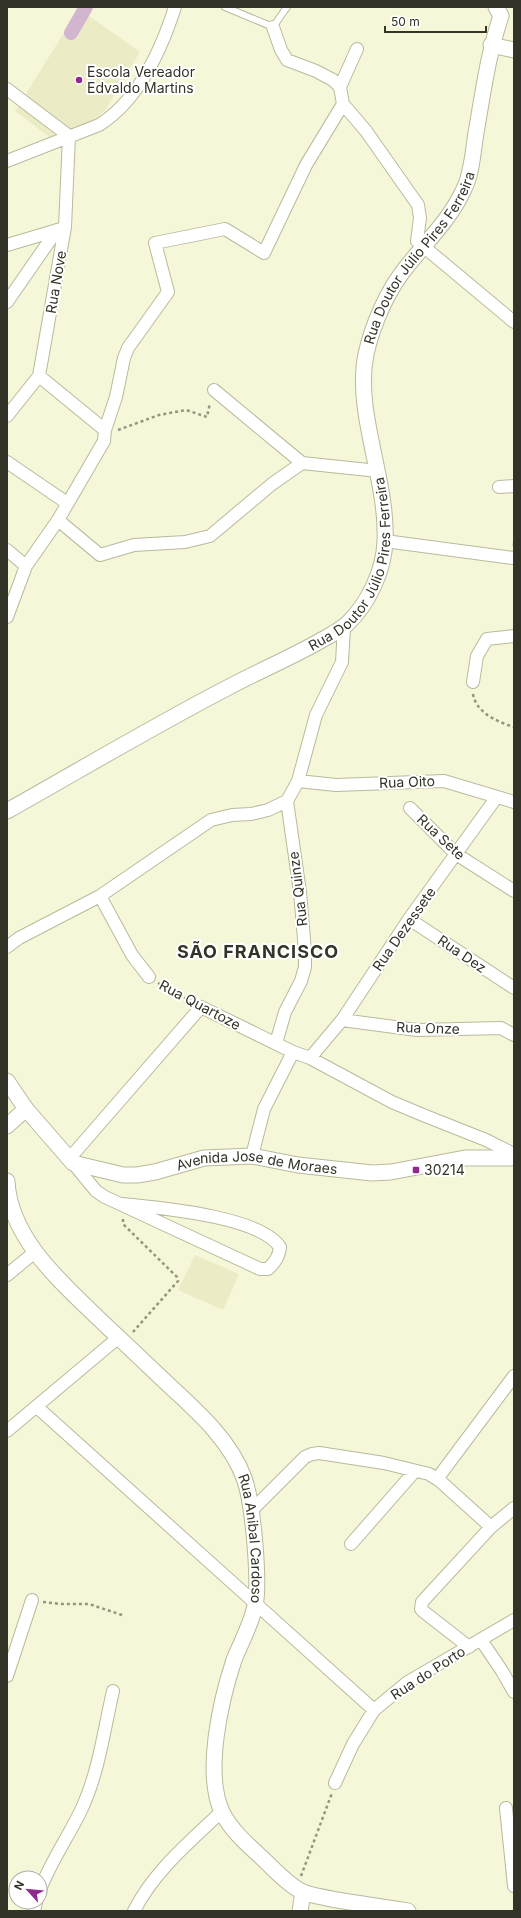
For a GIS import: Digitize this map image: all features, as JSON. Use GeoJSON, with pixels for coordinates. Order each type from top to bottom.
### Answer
{"type":"FeatureCollection","features":[{"type":"Feature","properties":{"kind":"street"},"geometry":{"type":"LineString","coordinates":[[7,161],[98,125],[112,117],[127,101],[155,59],[166,34],[175,7]]}},
{"type":"Feature","properties":{"kind":"street","name":"Rua Doutor Júlio Pires Ferreira"},"geometry":{"type":"LineString","coordinates":[[7,811],[226,689],[311,646],[344,627],[359,612],[371,590],[381,565],[385,541],[383,505],[365,404],[363,378],[366,354],[377,320],[393,286],[454,208],[466,187],[491,45],[502,10]]}},
{"type":"Feature","properties":{"kind":"street"},"geometry":{"type":"LineString","coordinates":[[273,27],[281,50],[287,60],[316,71],[333,80],[340,87]]}},
{"type":"Feature","properties":{"kind":"street"},"geometry":{"type":"LineString","coordinates":[[491,45],[514,50]]}},
{"type":"Feature","properties":{"kind":"street"},"geometry":{"type":"LineString","coordinates":[[357,49],[340,87],[343,104],[366,131],[418,205],[420,218],[416,239],[418,243],[514,322]]}},
{"type":"Feature","properties":{"kind":"street"},"geometry":{"type":"LineString","coordinates":[[7,89],[69,136]]}},
{"type":"Feature","properties":{"kind":"street"},"geometry":{"type":"LineString","coordinates":[[7,617],[26,566],[58,520],[104,442],[105,433],[116,397],[124,358],[128,348],[168,292],[155,243],[225,229],[264,253],[306,164],[343,104]]}},
{"type":"Feature","properties":{"kind":"street","name":"Rua Nove"},"geometry":{"type":"LineString","coordinates":[[7,416],[39,376],[61,228],[69,136]]}},
{"type":"Feature","properties":{"kind":"street"},"geometry":{"type":"LineString","coordinates":[[7,245],[61,228]]}},
{"type":"Feature","properties":{"kind":"street"},"geometry":{"type":"LineString","coordinates":[[7,302],[61,228]]}},
{"type":"Feature","properties":{"kind":"street"},"geometry":{"type":"LineString","coordinates":[[39,376],[105,433]]}},
{"type":"Feature","properties":{"kind":"street"},"geometry":{"type":"LineString","coordinates":[[214,390],[302,463],[378,472]]}},
{"type":"Feature","properties":{"kind":"street"},"geometry":{"type":"LineString","coordinates":[[7,462],[67,503]]}},
{"type":"Feature","properties":{"kind":"street"},"geometry":{"type":"LineString","coordinates":[[58,520],[96,554],[100,555],[134,545],[185,542],[210,536],[224,526],[272,484],[302,463]]}},
{"type":"Feature","properties":{"kind":"street"},"geometry":{"type":"LineString","coordinates":[[499,487],[514,486]]}},
{"type":"Feature","properties":{"kind":"street"},"geometry":{"type":"LineString","coordinates":[[385,541],[513,558]]}},
{"type":"Feature","properties":{"kind":"street"},"geometry":{"type":"LineString","coordinates":[[7,550],[26,566]]}},
{"type":"Feature","properties":{"kind":"street"},"geometry":{"type":"LineString","coordinates":[[7,947],[19,938],[100,896],[211,820],[232,814],[251,814],[268,810],[287,801],[298,781],[316,715],[342,662],[344,627]]}},
{"type":"Feature","properties":{"kind":"street"},"geometry":{"type":"LineString","coordinates":[[472,682],[477,656],[487,639],[514,636]]}},
{"type":"Feature","properties":{"kind":"street","name":"Rua Oito"},"geometry":{"type":"LineString","coordinates":[[298,781],[336,785],[444,781],[483,792],[496,798],[514,802]]}},
{"type":"Feature","properties":{"kind":"street","name":"Rua Dezessete"},"geometry":{"type":"LineString","coordinates":[[310,1058],[342,1020],[410,919],[496,798]]}},
{"type":"Feature","properties":{"kind":"street","name":"Rua Quinze"},"geometry":{"type":"LineString","coordinates":[[276,1043],[285,1012],[301,981],[305,959],[300,892],[287,801]]}},
{"type":"Feature","properties":{"kind":"street","name":"Rua Sete"},"geometry":{"type":"LineString","coordinates":[[410,808],[456,854],[514,891]]}},
{"type":"Feature","properties":{"kind":"street","name":"Rua Quartoze"},"geometry":{"type":"LineString","coordinates":[[100,896],[132,955],[149,977]]}},
{"type":"Feature","properties":{"kind":"street","name":"Rua Dez"},"geometry":{"type":"LineString","coordinates":[[410,919],[514,988]]}},
{"type":"Feature","properties":{"kind":"street"},"geometry":{"type":"LineString","coordinates":[[71,1161],[201,1007]]}},
{"type":"Feature","properties":{"kind":"street","name":"Rua Quartoze"},"geometry":{"type":"LineString","coordinates":[[201,1007],[293,1052],[310,1058],[392,1102],[422,1116],[486,1140],[514,1154]]}},
{"type":"Feature","properties":{"kind":"street","name":"Rua Onze"},"geometry":{"type":"LineString","coordinates":[[342,1020],[417,1030],[501,1028],[514,1035]]}},
{"type":"Feature","properties":{"kind":"street"},"geometry":{"type":"LineString","coordinates":[[252,1156],[264,1109],[293,1052]]}},
{"type":"Feature","properties":{"kind":"street"},"geometry":{"type":"LineString","coordinates":[[7,1081],[26,1109],[96,1191],[105,1197],[123,1204],[260,1270],[268,1269],[279,1254],[280,1247],[276,1242],[255,1229],[197,1213],[123,1204]]}},
{"type":"Feature","properties":{"kind":"street"},"geometry":{"type":"LineString","coordinates":[[7,1126],[26,1109]]}},
{"type":"Feature","properties":{"kind":"street","name":"Avenida Jose de Moraes"},"geometry":{"type":"LineString","coordinates":[[71,1161],[124,1175],[137,1175],[204,1158],[252,1156],[298,1165],[372,1173],[391,1172],[465,1158],[514,1158]]}},
{"type":"Feature","properties":{"kind":"street","name":"Rua Anibal Cardoso"},"geometry":{"type":"LineString","coordinates":[[7,1181],[10,1206],[17,1222],[35,1252],[57,1278],[202,1416],[233,1456],[244,1479],[251,1511],[256,1562],[256,1604],[235,1659],[221,1705],[215,1742],[215,1773],[218,1799],[222,1811],[241,1839],[300,1890]]}},
{"type":"Feature","properties":{"kind":"street"},"geometry":{"type":"LineString","coordinates":[[7,1275],[35,1252]]}},
{"type":"Feature","properties":{"kind":"street"},"geometry":{"type":"LineString","coordinates":[[7,1432],[119,1337]]}},
{"type":"Feature","properties":{"kind":"street"},"geometry":{"type":"LineString","coordinates":[[437,1479],[514,1376]]}},
{"type":"Feature","properties":{"kind":"street"},"geometry":{"type":"LineString","coordinates":[[37,1407],[374,1710]]}},
{"type":"Feature","properties":{"kind":"street"},"geometry":{"type":"LineString","coordinates":[[251,1511],[306,1457],[319,1453],[384,1463],[429,1474],[437,1479],[490,1528]]}},
{"type":"Feature","properties":{"kind":"street"},"geometry":{"type":"LineString","coordinates":[[351,1544],[415,1471]]}},
{"type":"Feature","properties":{"kind":"street"},"geometry":{"type":"LineString","coordinates":[[469,1647],[424,1612],[421,1609],[422,1602],[490,1528],[514,1508]]}},
{"type":"Feature","properties":{"kind":"street"},"geometry":{"type":"LineString","coordinates":[[7,1676],[9,1663],[32,1600]]}},
{"type":"Feature","properties":{"kind":"street","name":"Rua do Porto"},"geometry":{"type":"LineString","coordinates":[[335,1783],[353,1744],[374,1710],[408,1682],[514,1620]]}},
{"type":"Feature","properties":{"kind":"street"},"geometry":{"type":"LineString","coordinates":[[481,1640],[514,1692]]}},
{"type":"Feature","properties":{"kind":"street"},"geometry":{"type":"LineString","coordinates":[[47,1870],[72,1828],[93,1779],[113,1691]]}},
{"type":"Feature","properties":{"kind":"street"},"geometry":{"type":"LineString","coordinates":[[506,1808],[514,1886]]}},
{"type":"Feature","properties":{"kind":"street"},"geometry":{"type":"LineString","coordinates":[[134,1911],[138,1903],[166,1865],[222,1811]]}},
{"type":"Feature","properties":{"kind":"street"},"geometry":{"type":"LineString","coordinates":[[300,1911],[300,1890],[408,1911]]}},
{"type":"Feature","properties":{"kind":"lane"},"geometry":{"type":"LineString","coordinates":[[225,7],[273,27],[287,7]]}},
{"type":"Feature","properties":{"kind":"path"},"geometry":{"type":"LineString","coordinates":[[105,433],[159,415],[186,410],[207,417],[214,390]]}},
{"type":"Feature","properties":{"kind":"path"},"geometry":{"type":"LineString","coordinates":[[472,682],[473,696],[477,704],[489,716],[500,723],[514,727]]}},
{"type":"Feature","properties":{"kind":"path","name":"Rua Quartoze"},"geometry":{"type":"LineString","coordinates":[[149,977],[201,1007]]}},
{"type":"Feature","properties":{"kind":"path"},"geometry":{"type":"LineString","coordinates":[[119,1337],[130,1336],[178,1281],[177,1277],[123,1224],[123,1204]]}},
{"type":"Feature","properties":{"kind":"path"},"geometry":{"type":"LineString","coordinates":[[32,1600],[61,1604],[89,1604],[125,1616]]}},
{"type":"Feature","properties":{"kind":"path"},"geometry":{"type":"LineString","coordinates":[[300,1890],[335,1783]]}},
{"type":"Feature","properties":{"kind":"shaded area","name":"Escola Vereador Edvaldo Martins"},"geometry":{"type":"Polygon","coordinates":[[[79,9],[140,52],[106,109],[64,148],[15,111],[79,9]]]}},
{"type":"Feature","properties":{"kind":"shaded area"},"geometry":{"type":"Polygon","coordinates":[[[195,1255],[239,1274],[223,1310],[178,1290],[195,1255]]]}},
{"type":"Feature","properties":{"kind":"waterway"},"geometry":{"type":"LineString","coordinates":[[71,33],[86,7]]}},
{"type":"Feature","properties":{"kind":"place","name":"Escola Vereador Edvaldo Martins"},"geometry":{"type":"Point","coordinates":[79,80]}},
{"type":"Feature","properties":{"kind":"place","name":"30214"},"geometry":{"type":"Point","coordinates":[416,1170]}},
{"type":"Feature","properties":{"kind":"district","name":"SÃO FRANCISCO"},"geometry":{"type":"Point","coordinates":[258,952]}}]}
